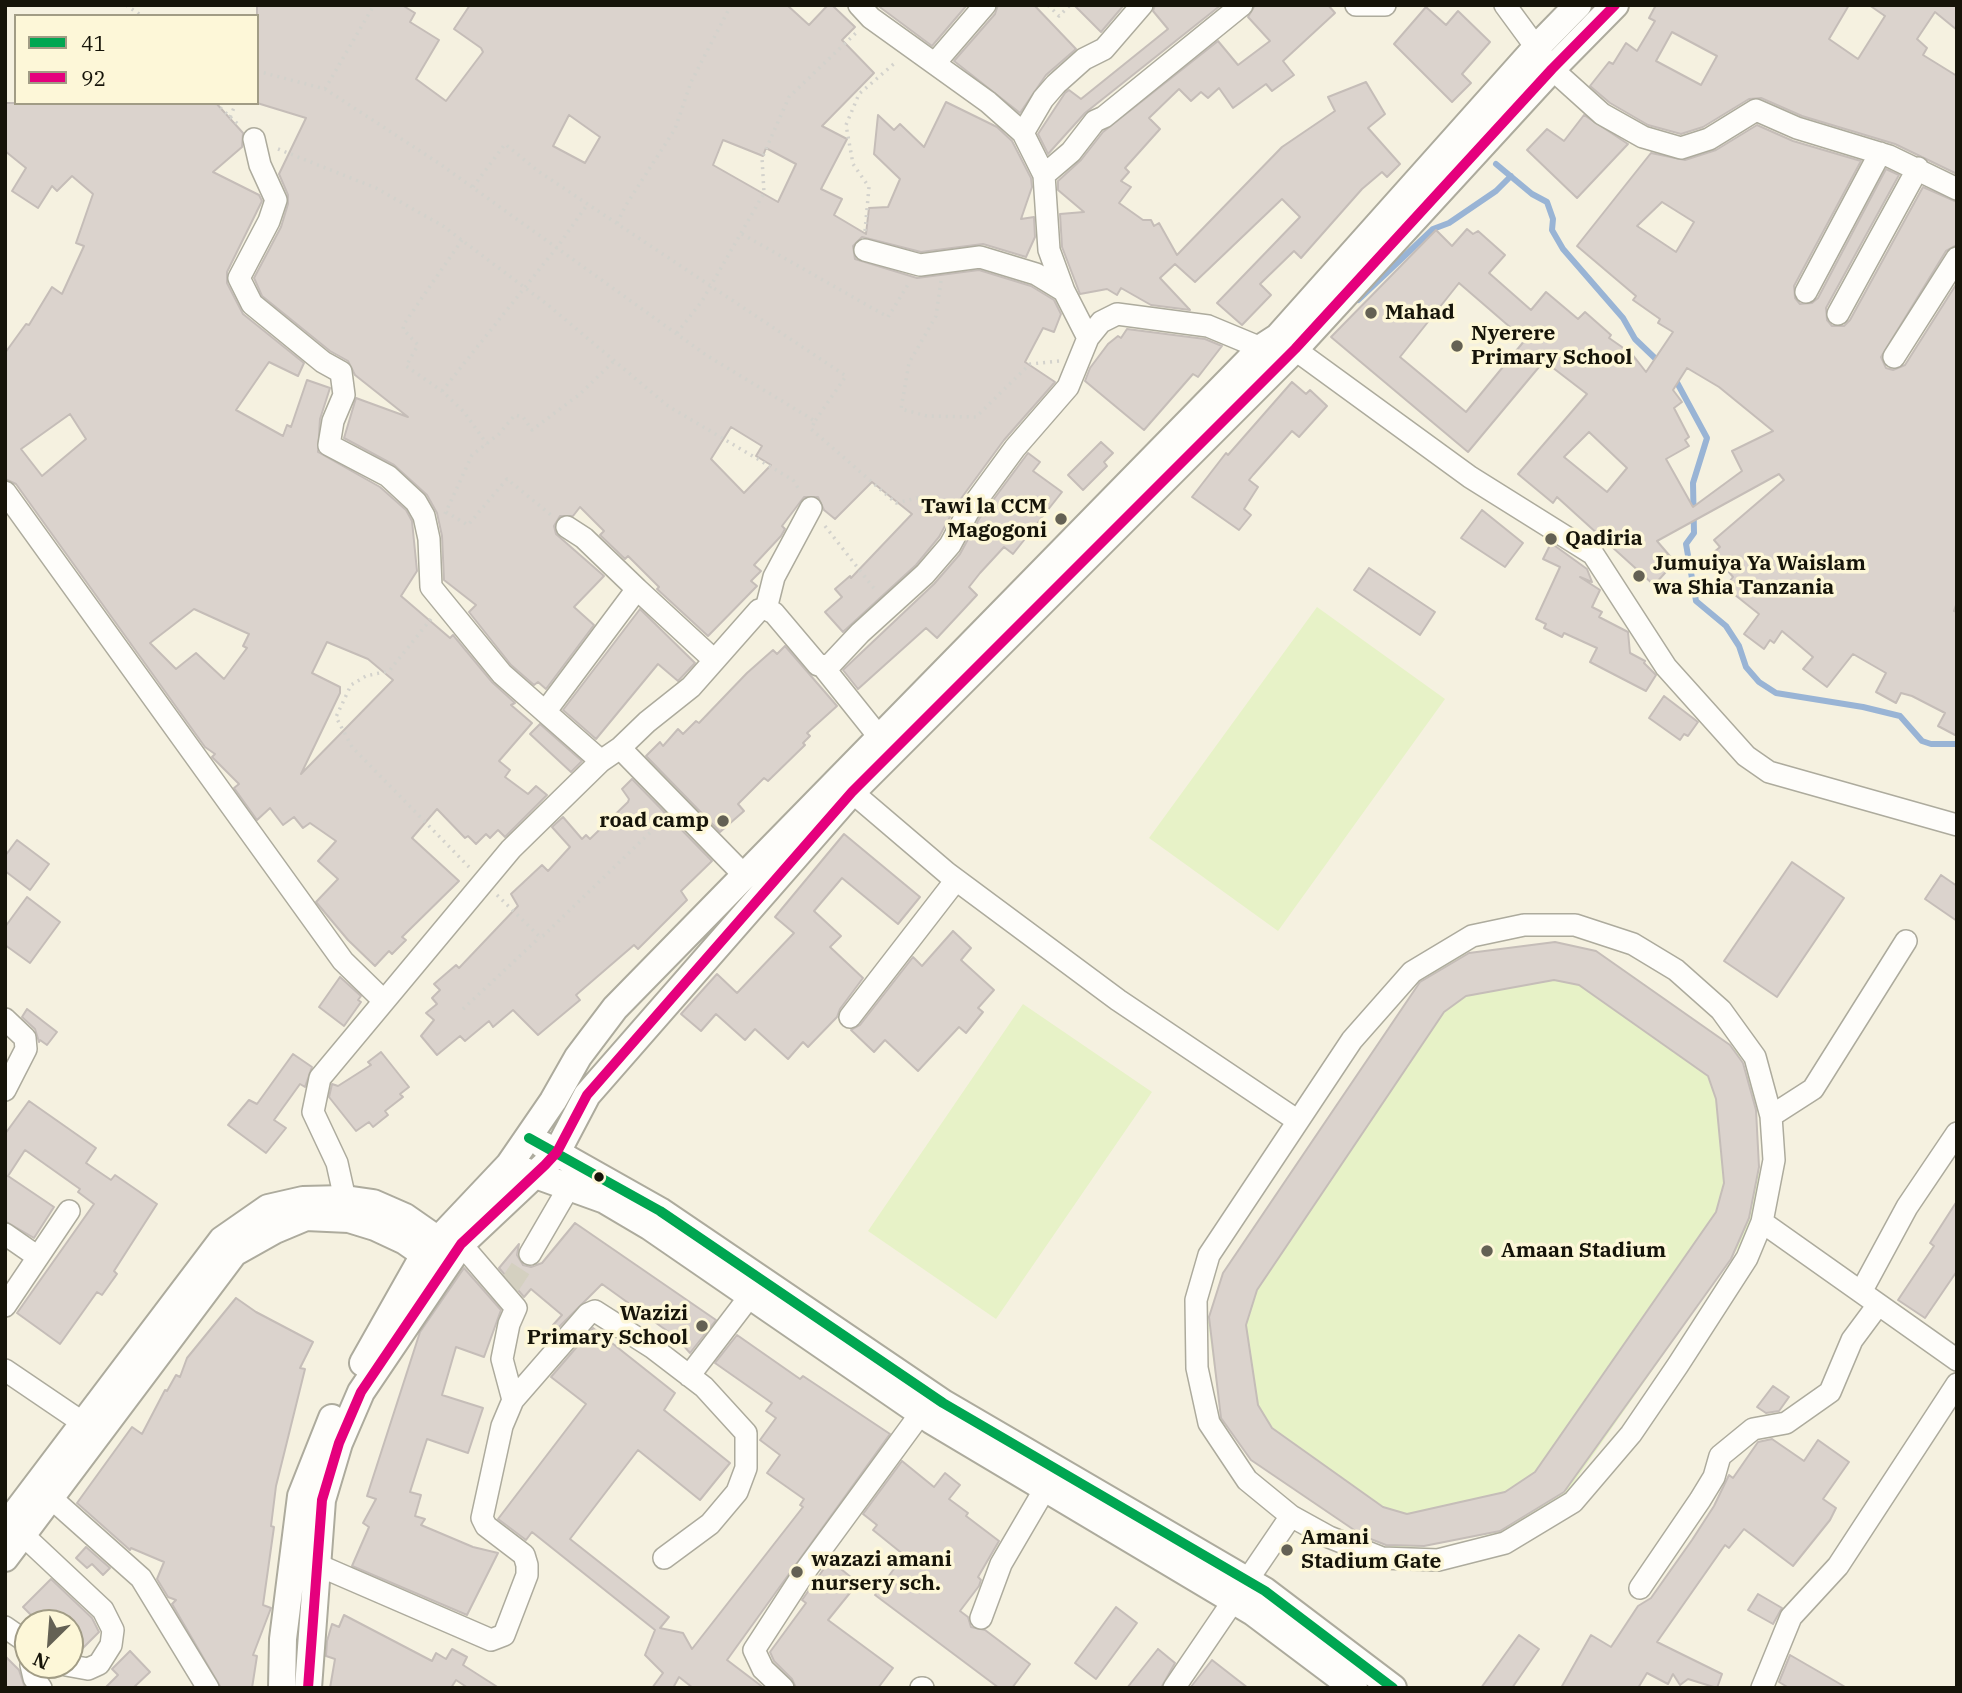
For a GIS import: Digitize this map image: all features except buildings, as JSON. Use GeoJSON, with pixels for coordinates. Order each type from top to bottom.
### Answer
{"type":"FeatureCollection","features":[{"type":"Feature","properties":{"kind":"main road"},"geometry":{"type":"LineString","coordinates":[[308,1688],[301,1496],[326,1430],[444,1252],[521,1170],[557,1152],[587,1095],[852,792],[1278,345],[1543,59],[1578,5]]}},
{"type":"Feature","properties":{"kind":"main road"},"geometry":{"type":"LineString","coordinates":[[1543,59],[1615,5]]}},
{"type":"Feature","properties":{"kind":"main road"},"geometry":{"type":"LineString","coordinates":[[521,1170],[529,1139],[578,1057],[615,1008],[880,738],[1278,345]]}},
{"type":"Feature","properties":{"kind":"main road"},"geometry":{"type":"LineString","coordinates":[[529,1139],[660,1211],[943,1403],[1393,1688]]}},
{"type":"Feature","properties":{"kind":"main road"},"geometry":{"type":"LineString","coordinates":[[521,1170],[605,1200],[649,1226],[921,1413],[1046,1487],[1241,1590],[1346,1685]]}},
{"type":"Feature","properties":{"kind":"main road"},"geometry":{"type":"LineString","coordinates":[[5,1558],[14,1531],[91,1428],[222,1240],[268,1208],[303,1200],[344,1209],[390,1233],[444,1252]]}},
{"type":"Feature","properties":{"kind":"main road"},"geometry":{"type":"LineString","coordinates":[[282,1688],[284,1639],[304,1560]]}},
{"type":"Feature","properties":{"kind":"street"},"geometry":{"type":"LineString","coordinates":[[935,64],[985,5]]}},
{"type":"Feature","properties":{"kind":"street"},"geometry":{"type":"LineString","coordinates":[[1023,133],[1056,84],[1084,59],[1104,50],[1142,5]]}},
{"type":"Feature","properties":{"kind":"street"},"geometry":{"type":"LineString","coordinates":[[1044,175],[1071,152],[1095,121],[1104,117],[1242,5]]}},
{"type":"Feature","properties":{"kind":"street"},"geometry":{"type":"LineString","coordinates":[[1356,5],[1385,5]]}},
{"type":"Feature","properties":{"kind":"street"},"geometry":{"type":"LineString","coordinates":[[1505,5],[1543,59],[1602,114],[1662,145],[1681,148],[1709,139],[1756,110],[1797,128],[1880,153],[1918,168],[1957,189]]}},
{"type":"Feature","properties":{"kind":"street"},"geometry":{"type":"LineString","coordinates":[[865,12],[988,102],[1023,133],[1044,175],[1049,250],[1064,291],[1088,338]]}},
{"type":"Feature","properties":{"kind":"street"},"geometry":{"type":"LineString","coordinates":[[254,139],[260,165],[275,200],[269,221],[239,278],[251,304],[323,362],[341,372],[344,395],[333,421],[329,445],[388,476],[416,502],[424,516],[429,539],[431,587],[502,674],[601,761]]}},
{"type":"Feature","properties":{"kind":"street"},"geometry":{"type":"LineString","coordinates":[[1806,292],[1880,153]]}},
{"type":"Feature","properties":{"kind":"street"},"geometry":{"type":"LineString","coordinates":[[1838,314],[1918,168]]}},
{"type":"Feature","properties":{"kind":"street"},"geometry":{"type":"LineString","coordinates":[[865,250],[916,265],[980,257],[1036,274],[1064,291]]}},
{"type":"Feature","properties":{"kind":"street"},"geometry":{"type":"LineString","coordinates":[[1894,357],[1957,258]]}},
{"type":"Feature","properties":{"kind":"street"},"geometry":{"type":"LineString","coordinates":[[824,668],[925,574],[950,545],[1015,448],[1068,387],[1088,338],[1101,322],[1117,314],[1208,326],[1278,345],[1470,477],[1592,554],[1666,667],[1746,756],[1769,772],[1957,825]]}},
{"type":"Feature","properties":{"kind":"street"},"geometry":{"type":"LineString","coordinates":[[5,492],[343,961],[383,1000]]}},
{"type":"Feature","properties":{"kind":"street"},"geometry":{"type":"LineString","coordinates":[[766,609],[774,577],[811,508]]}},
{"type":"Feature","properties":{"kind":"street"},"geometry":{"type":"LineString","coordinates":[[567,527],[584,538],[715,660]]}},
{"type":"Feature","properties":{"kind":"street"},"geometry":{"type":"LineString","coordinates":[[545,712],[637,589]]}},
{"type":"Feature","properties":{"kind":"street"},"geometry":{"type":"LineString","coordinates":[[344,1209],[337,1163],[313,1112],[320,1078],[511,849],[601,761],[691,687],[759,610],[766,609],[783,621],[880,738]]}},
{"type":"Feature","properties":{"kind":"street"},"geometry":{"type":"LineString","coordinates":[[620,748],[745,876]]}},
{"type":"Feature","properties":{"kind":"street"},"geometry":{"type":"LineString","coordinates":[[852,792],[956,880],[1118,1000],[1298,1121]]}},
{"type":"Feature","properties":{"kind":"street"},"geometry":{"type":"LineString","coordinates":[[850,1017],[956,880]]}},
{"type":"Feature","properties":{"kind":"street"},"geometry":{"type":"LineString","coordinates":[[1524,925],[1575,925],[1633,944],[1676,970],[1721,1010],[1755,1057],[1771,1116],[1774,1160],[1762,1222],[1747,1258],[1631,1434],[1573,1502],[1505,1543],[1438,1560],[1382,1558],[1329,1537],[1291,1516],[1247,1480],[1209,1423],[1197,1368],[1196,1300],[1209,1255],[1352,1040],[1412,972],[1472,936],[1524,925]]}},
{"type":"Feature","properties":{"kind":"street"},"geometry":{"type":"LineString","coordinates":[[1771,1116],[1813,1089],[1906,941]]}},
{"type":"Feature","properties":{"kind":"street"},"geometry":{"type":"LineString","coordinates":[[5,1018],[25,1038],[26,1049],[5,1090]]}},
{"type":"Feature","properties":{"kind":"street"},"geometry":{"type":"LineString","coordinates":[[1640,1588],[1714,1477],[1720,1456],[1753,1429],[1786,1423],[1829,1392],[1907,1207],[1957,1133]]}},
{"type":"Feature","properties":{"kind":"street"},"geometry":{"type":"LineString","coordinates":[[530,1254],[569,1187]]}},
{"type":"Feature","properties":{"kind":"street"},"geometry":{"type":"LineString","coordinates":[[5,1306],[69,1211]]}},
{"type":"Feature","properties":{"kind":"street"},"geometry":{"type":"LineString","coordinates":[[1762,1222],[1957,1360]]}},
{"type":"Feature","properties":{"kind":"street"},"geometry":{"type":"LineString","coordinates":[[5,1234],[38,1257]]}},
{"type":"Feature","properties":{"kind":"street"},"geometry":{"type":"LineString","coordinates":[[444,1252],[507,1288],[516,1308],[509,1324],[502,1359],[513,1400]]}},
{"type":"Feature","properties":{"kind":"street"},"geometry":{"type":"LineString","coordinates":[[689,1376],[750,1296]]}},
{"type":"Feature","properties":{"kind":"street"},"geometry":{"type":"LineString","coordinates":[[304,1560],[491,1640],[504,1635],[527,1575],[527,1565],[524,1555],[485,1526],[482,1518],[502,1426],[513,1400],[587,1314],[595,1311],[632,1334],[704,1387],[746,1433],[746,1468],[737,1492],[710,1524],[664,1558]]}},
{"type":"Feature","properties":{"kind":"street"},"geometry":{"type":"LineString","coordinates":[[5,1370],[91,1428]]}},
{"type":"Feature","properties":{"kind":"street"},"geometry":{"type":"LineString","coordinates":[[1762,1688],[1791,1617],[1845,1557],[1957,1384]]}},
{"type":"Feature","properties":{"kind":"street"},"geometry":{"type":"LineString","coordinates":[[783,1688],[753,1654],[758,1642],[921,1413]]}},
{"type":"Feature","properties":{"kind":"street"},"geometry":{"type":"LineString","coordinates":[[981,1618],[1001,1564],[1046,1487]]}},
{"type":"Feature","properties":{"kind":"street"},"geometry":{"type":"LineString","coordinates":[[45,1491],[141,1578],[208,1688]]}},
{"type":"Feature","properties":{"kind":"street"},"geometry":{"type":"LineString","coordinates":[[1174,1688],[1291,1516]]}},
{"type":"Feature","properties":{"kind":"street"},"geometry":{"type":"LineString","coordinates":[[14,1531],[103,1610],[113,1630],[111,1645],[99,1664],[84,1668]]}},
{"type":"Feature","properties":{"kind":"path"},"geometry":{"type":"LineString","coordinates":[[325,89],[374,5]]}},
{"type":"Feature","properties":{"kind":"path"},"geometry":{"type":"LineString","coordinates":[[618,223],[626,205],[675,128],[691,82],[731,5]]}},
{"type":"Feature","properties":{"kind":"path"},"geometry":{"type":"LineString","coordinates":[[1048,5],[1059,16],[1070,5]]}},
{"type":"Feature","properties":{"kind":"path"},"geometry":{"type":"LineString","coordinates":[[677,333],[710,287],[764,193],[762,158],[789,97],[865,12]]}},
{"type":"Feature","properties":{"kind":"path"},"geometry":{"type":"LineString","coordinates":[[865,250],[869,187],[853,164],[846,125],[859,94],[912,48]]}},
{"type":"Feature","properties":{"kind":"path"},"geometry":{"type":"LineString","coordinates":[[259,72],[325,89],[473,187],[677,333],[815,421]]}},
{"type":"Feature","properties":{"kind":"path"},"geometry":{"type":"LineString","coordinates":[[217,105],[254,139],[376,188],[443,226],[524,285],[668,406],[793,480],[811,508],[889,608]]}},
{"type":"Feature","properties":{"kind":"path"},"geometry":{"type":"LineString","coordinates":[[230,117],[235,105]]}},
{"type":"Feature","properties":{"kind":"path"},"geometry":{"type":"LineString","coordinates":[[473,187],[505,144],[587,204],[846,376],[811,429],[896,503],[917,498],[961,526]]}},
{"type":"Feature","properties":{"kind":"path"},"geometry":{"type":"LineString","coordinates":[[442,391],[524,285],[558,246],[587,204]]}},
{"type":"Feature","properties":{"kind":"path"},"geometry":{"type":"LineString","coordinates":[[742,234],[888,317],[905,292],[916,265]]}},
{"type":"Feature","properties":{"kind":"path"},"geometry":{"type":"LineString","coordinates":[[462,240],[403,329],[418,345],[407,366],[442,391],[464,412],[487,444]]}},
{"type":"Feature","properties":{"kind":"path"},"geometry":{"type":"LineString","coordinates":[[944,262],[936,316],[909,363],[901,409],[927,416],[976,417],[1030,364],[1079,358]]}},
{"type":"Feature","properties":{"kind":"path"},"geometry":{"type":"LineString","coordinates":[[429,539],[446,512],[472,455],[487,444],[515,415],[523,417],[532,430],[555,416],[613,362]]}},
{"type":"Feature","properties":{"kind":"path"},"geometry":{"type":"LineString","coordinates":[[446,512],[468,525],[507,480],[567,527]]}},
{"type":"Feature","properties":{"kind":"path"},"geometry":{"type":"LineString","coordinates":[[444,604],[389,671],[366,676],[351,685],[336,717],[352,747],[540,937]]}},
{"type":"Feature","properties":{"kind":"path"},"geometry":{"type":"LineString","coordinates":[[463,1009],[678,806]]}},
{"type":"Feature","properties":{"kind":"green space"},"geometry":{"type":"Polygon","coordinates":[[[1317,607],[1445,699],[1278,931],[1149,838],[1317,607]]]}},
{"type":"Feature","properties":{"kind":"green space","name":"Amaan Stadium"},"geometry":{"type":"Polygon","coordinates":[[[1555,942],[1596,951],[1738,1051],[1754,1092],[1760,1183],[1752,1228],[1563,1498],[1518,1529],[1402,1550],[1366,1538],[1251,1460],[1221,1418],[1208,1323],[1223,1273],[1419,983],[1457,955],[1555,942]]]}},
{"type":"Feature","properties":{"kind":"green space"},"geometry":{"type":"Polygon","coordinates":[[[1023,1004],[1152,1092],[996,1319],[868,1231],[1023,1004]]]}},
{"type":"Feature","properties":{"kind":"waterway"},"geometry":{"type":"LineString","coordinates":[[1496,164],[1532,194],[1547,202],[1553,219],[1552,230],[1563,249],[1623,318],[1635,339],[1659,362]]}},
{"type":"Feature","properties":{"kind":"waterway"},"geometry":{"type":"LineString","coordinates":[[1358,300],[1433,229],[1449,223],[1496,191],[1511,176]]}},
{"type":"Feature","properties":{"kind":"waterway"},"geometry":{"type":"LineString","coordinates":[[1674,377],[1707,438],[1693,483],[1694,533],[1686,544],[1696,601],[1726,626],[1739,646],[1746,667],[1759,682],[1776,693],[1863,707],[1900,716],[1922,741],[1931,744],[1957,744]]}},
{"type":"Feature","properties":{"kind":"tunnel"},"geometry":{"type":"LineString","coordinates":[[509,1286],[530,1254]]}},
{"type":"Feature","properties":{"kind":"transit line","name":"92"},"geometry":{"type":"LineString","coordinates":[[308,1688],[322,1500],[339,1443],[361,1392],[461,1244],[557,1152],[587,1095],[852,792],[1295,349],[1552,69],[1615,5]]}},
{"type":"Feature","properties":{"kind":"transit line","name":"41"},"geometry":{"type":"LineString","coordinates":[[529,1138],[660,1211],[943,1403],[1265,1591],[1393,1688]]}},
{"type":"Feature","properties":{"kind":"place","name":"Mahad"},"geometry":{"type":"Point","coordinates":[1371,313]}},
{"type":"Feature","properties":{"kind":"place","name":"Nyerere Primary School"},"geometry":{"type":"Point","coordinates":[1457,346]}},
{"type":"Feature","properties":{"kind":"place","name":"Tawi la CCM Magogoni"},"geometry":{"type":"Point","coordinates":[1061,519]}},
{"type":"Feature","properties":{"kind":"place","name":"Qadiria"},"geometry":{"type":"Point","coordinates":[1551,539]}},
{"type":"Feature","properties":{"kind":"place","name":"Jumuiya Ya Waislam wa Shia Tanzania"},"geometry":{"type":"Point","coordinates":[1639,576]}},
{"type":"Feature","properties":{"kind":"place","name":"road camp"},"geometry":{"type":"Point","coordinates":[723,821]}},
{"type":"Feature","properties":{"kind":"place","name":"Amaan Stadium"},"geometry":{"type":"Point","coordinates":[1487,1251]}},
{"type":"Feature","properties":{"kind":"place","name":"Wazizi Primary School"},"geometry":{"type":"Point","coordinates":[702,1326]}},
{"type":"Feature","properties":{"kind":"place","name":"Amani Stadium Gate"},"geometry":{"type":"Point","coordinates":[1287,1550]}},
{"type":"Feature","properties":{"kind":"place","name":"wazazi amani nursery sch."},"geometry":{"type":"Point","coordinates":[797,1572]}}]}
